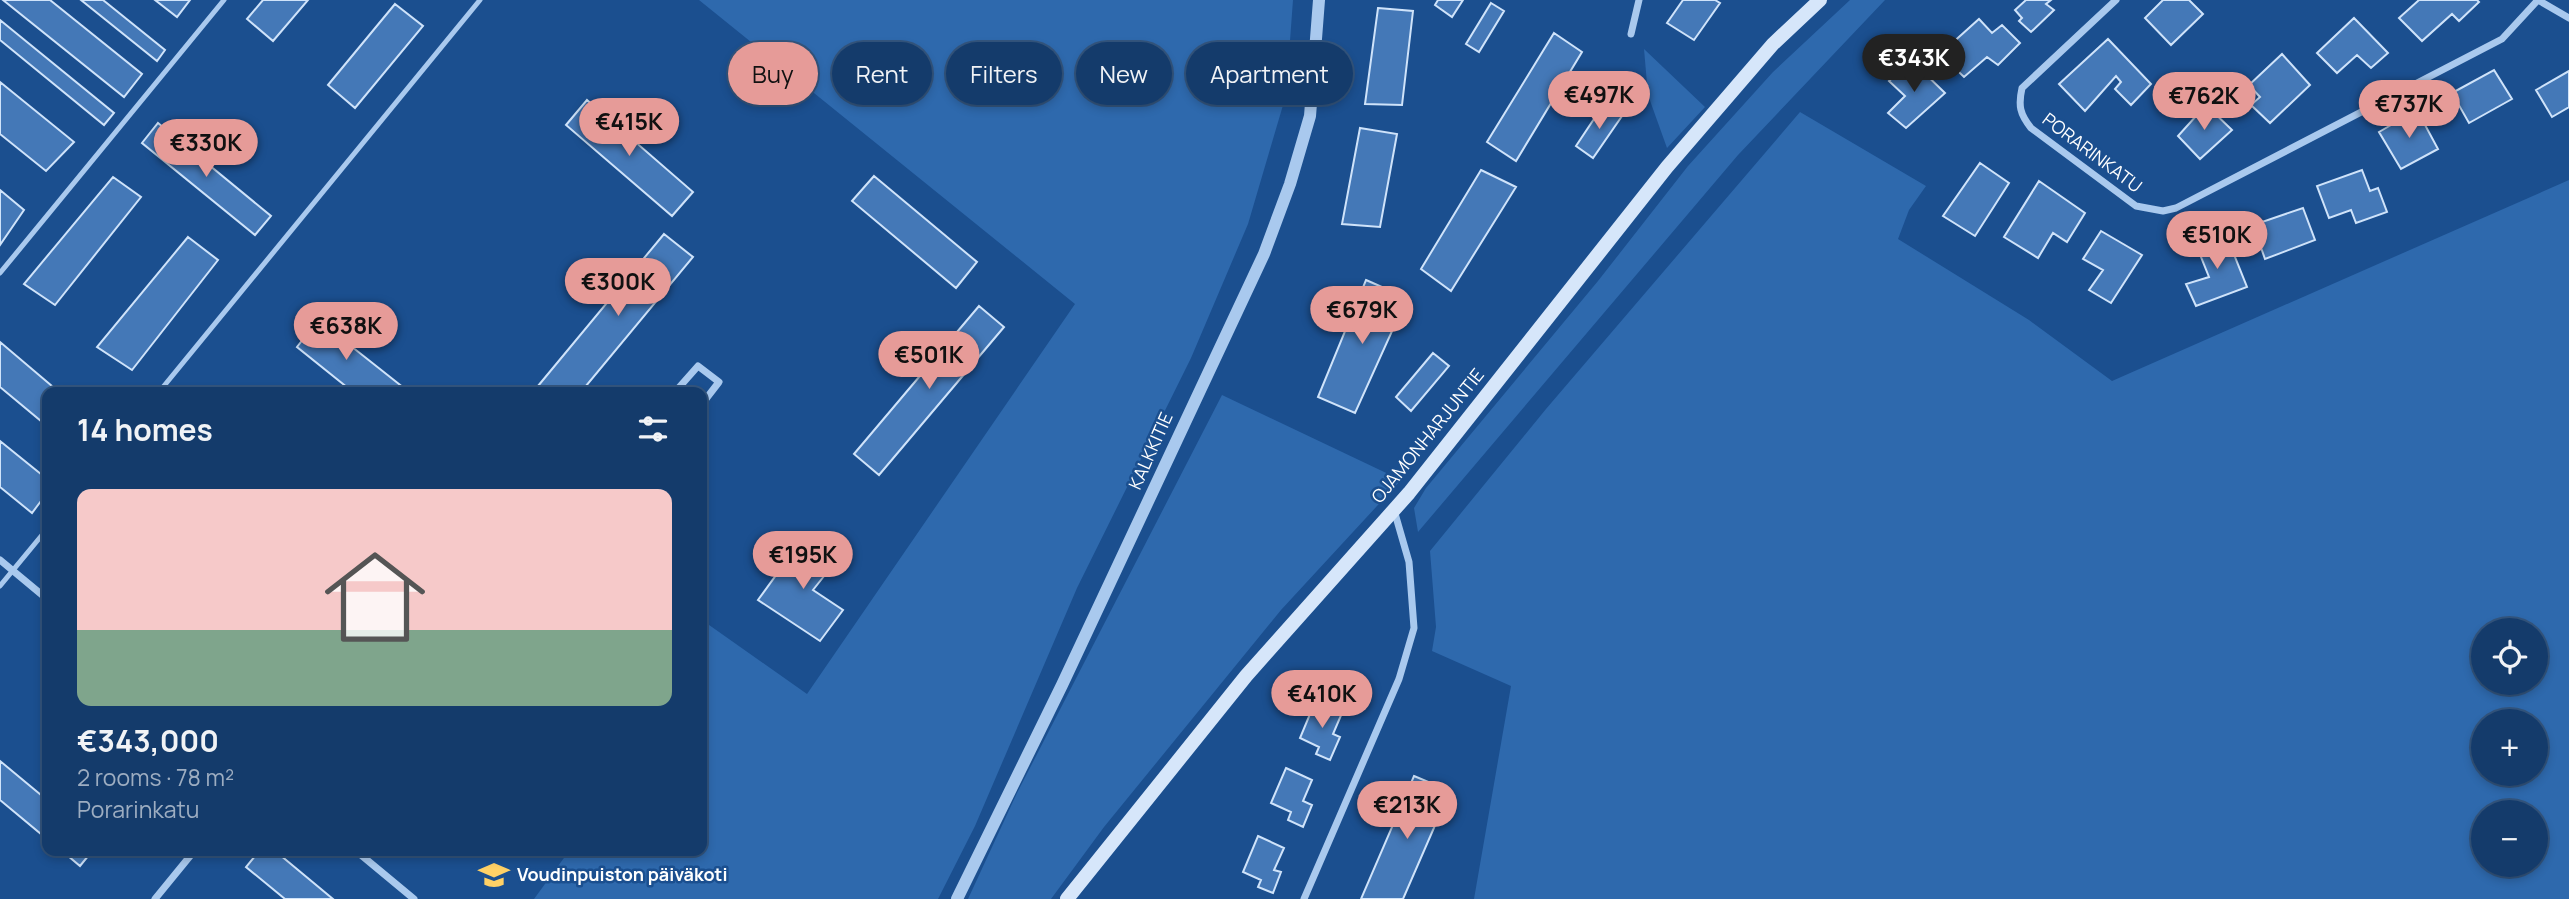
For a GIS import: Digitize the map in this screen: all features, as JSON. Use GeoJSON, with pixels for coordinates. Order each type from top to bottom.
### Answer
{"type":"FeatureCollection","features":[{"type":"Feature","properties":{"kind":"main road","name":"OJAMONHARJUNTIE"},"geometry":{"type":"LineString","coordinates":[[1067,899],[1246,676],[1394,509],[1667,167],[1773,44],[1820,0]]}},
{"type":"Feature","properties":{"kind":"street","name":"KALKKITIE"},"geometry":{"type":"LineString","coordinates":[[957,899],[1062,685],[1264,254],[1290,184],[1310,116],[1319,0]]}},
{"type":"Feature","properties":{"kind":"street"},"geometry":{"type":"LineString","coordinates":[[1631,34],[1639,0]]}},
{"type":"Feature","properties":{"kind":"street","name":"PORARINKATU"},"geometry":{"type":"LineString","coordinates":[[2116,0],[2022,88],[2018,105],[2022,117],[2031,128],[2136,206],[2163,211],[2188,202],[2502,38],[2538,0]]}},
{"type":"Feature","properties":{"kind":"street"},"geometry":{"type":"LineString","coordinates":[[2538,0],[2569,18]]}},
{"type":"Feature","properties":{"kind":"street"},"geometry":{"type":"LineString","coordinates":[[680,387],[698,366],[719,382],[707,398]]}},
{"type":"Feature","properties":{"kind":"street"},"geometry":{"type":"LineString","coordinates":[[1304,899],[1399,679],[1414,628],[1409,562],[1394,509]]}},
{"type":"Feature","properties":{"kind":"street"},"geometry":{"type":"LineString","coordinates":[[0,560],[42,595]]}},
{"type":"Feature","properties":{"kind":"street"},"geometry":{"type":"LineString","coordinates":[[155,899],[190,856]]}},
{"type":"Feature","properties":{"kind":"street"},"geometry":{"type":"LineString","coordinates":[[362,856],[414,899]]}},
{"type":"Feature","properties":{"kind":"lane"},"geometry":{"type":"LineString","coordinates":[[0,273],[224,0]]}},
{"type":"Feature","properties":{"kind":"lane"},"geometry":{"type":"LineString","coordinates":[[163,387],[480,0]]}},
{"type":"Feature","properties":{"kind":"lane"},"geometry":{"type":"LineString","coordinates":[[0,586],[42,535]]}},
{"type":"Feature","properties":{"kind":"shaded area"},"geometry":{"type":"Polygon","coordinates":[[[699,0],[1293,0],[1290,42],[1186,42],[1186,105],[1283,105],[1248,224],[1191,358],[1077,588],[975,826],[938,899],[534,899],[565,856],[707,856],[707,624],[807,694],[1075,304],[818,96],[818,42],[751,42],[699,0]]]}},
{"type":"Feature","properties":{"kind":"shaded area"},"geometry":{"type":"Polygon","coordinates":[[[1850,0],[1885,0],[1738,155],[1418,532],[1414,508],[1426,488],[1598,281],[1688,166],[1773,72],[1850,0]]]}},
{"type":"Feature","properties":{"kind":"shaded area"},"geometry":{"type":"Polygon","coordinates":[[[1644,49],[1705,107],[1667,148],[1648,95],[1644,49]]]}},
{"type":"Feature","properties":{"kind":"shaded area"},"geometry":{"type":"Polygon","coordinates":[[[1800,112],[1926,186],[1909,210],[1898,239],[2029,320],[2112,381],[2569,180],[2569,899],[1474,899],[1511,686],[1432,651],[1436,627],[1430,551],[1546,409],[1800,112]]]}},
{"type":"Feature","properties":{"kind":"shaded area"},"geometry":{"type":"Polygon","coordinates":[[[1222,395],[1401,480],[1281,610],[1104,827],[1051,899],[968,899],[1017,793],[1222,395]]]}},
{"type":"Feature","properties":{"kind":"building"},"geometry":{"type":"Polygon","coordinates":[[[3,0],[50,0],[142,74],[124,97],[3,0]]]}},
{"type":"Feature","properties":{"kind":"building"},"geometry":{"type":"Polygon","coordinates":[[[81,0],[103,0],[165,50],[157,61],[81,0]]]}},
{"type":"Feature","properties":{"kind":"building"},"geometry":{"type":"Polygon","coordinates":[[[155,0],[190,0],[177,17],[155,0]]]}},
{"type":"Feature","properties":{"kind":"building"},"geometry":{"type":"Polygon","coordinates":[[[263,0],[308,0],[273,41],[247,19],[263,0]]]}},
{"type":"Feature","properties":{"kind":"building"},"geometry":{"type":"Polygon","coordinates":[[[1438,0],[1463,0],[1452,17],[1435,5],[1438,0]]]}},
{"type":"Feature","properties":{"kind":"building"},"geometry":{"type":"Polygon","coordinates":[[[1683,0],[1715,0],[1720,3],[1694,40],[1667,23],[1683,0]]]}},
{"type":"Feature","properties":{"kind":"building"},"geometry":{"type":"Polygon","coordinates":[[[2026,0],[2051,0],[2046,4],[2054,10],[2031,32],[2019,21],[2022,18],[2015,10],[2026,0]]]}},
{"type":"Feature","properties":{"kind":"building"},"geometry":{"type":"Polygon","coordinates":[[[2163,0],[2189,0],[2203,14],[2171,45],[2145,18],[2163,0]]]}},
{"type":"Feature","properties":{"kind":"building"},"geometry":{"type":"Polygon","coordinates":[[[2419,0],[2479,2],[2459,21],[2452,14],[2422,41],[2399,18],[2419,0]]]}},
{"type":"Feature","properties":{"kind":"building"},"geometry":{"type":"Polygon","coordinates":[[[1491,3],[1504,11],[1479,52],[1466,44],[1491,3]]]}},
{"type":"Feature","properties":{"kind":"building"},"geometry":{"type":"Polygon","coordinates":[[[395,4],[423,26],[355,108],[328,85],[395,4]]]}},
{"type":"Feature","properties":{"kind":"building"},"geometry":{"type":"Polygon","coordinates":[[[1378,8],[1413,11],[1402,105],[1365,104],[1378,8]]]}},
{"type":"Feature","properties":{"kind":"building"},"geometry":{"type":"Polygon","coordinates":[[[2354,18],[2388,53],[2371,68],[2357,55],[2337,73],[2317,53],[2354,18]]]}},
{"type":"Feature","properties":{"kind":"building"},"geometry":{"type":"Polygon","coordinates":[[[1979,19],[1992,33],[2002,25],[2020,43],[1998,65],[1987,57],[1964,77],[1940,54],[1979,19]]]}},
{"type":"Feature","properties":{"kind":"building"},"geometry":{"type":"Polygon","coordinates":[[[0,20],[114,113],[104,125],[0,40],[0,20]]]}},
{"type":"Feature","properties":{"kind":"building"},"geometry":{"type":"Polygon","coordinates":[[[1554,33],[1582,52],[1516,161],[1487,142],[1554,33]]]}},
{"type":"Feature","properties":{"kind":"building"},"geometry":{"type":"Polygon","coordinates":[[[2108,39],[2151,84],[2131,105],[2115,89],[2121,82],[2116,76],[2085,111],[2059,84],[2108,39]]]}},
{"type":"Feature","properties":{"kind":"building"},"geometry":{"type":"Polygon","coordinates":[[[2282,54],[2310,85],[2270,123],[2251,105],[2260,97],[2249,85],[2282,54]]]}},
{"type":"Feature","properties":{"kind":"building"},"geometry":{"type":"Polygon","coordinates":[[[1912,61],[1945,93],[1906,128],[1888,113],[1905,96],[1889,81],[1912,61]]]}},
{"type":"Feature","properties":{"kind":"building"},"geometry":{"type":"Polygon","coordinates":[[[2494,70],[2512,99],[2469,123],[2452,93],[2494,70]]]}},
{"type":"Feature","properties":{"kind":"building"},"geometry":{"type":"Polygon","coordinates":[[[2569,71],[2569,107],[2552,117],[2536,90],[2569,71]]]}},
{"type":"Feature","properties":{"kind":"building"},"geometry":{"type":"Polygon","coordinates":[[[0,82],[74,142],[46,171],[0,134],[0,82]]]}},
{"type":"Feature","properties":{"kind":"building"},"geometry":{"type":"Polygon","coordinates":[[[587,100],[693,192],[672,216],[566,125],[587,100]]]}},
{"type":"Feature","properties":{"kind":"building"},"geometry":{"type":"Polygon","coordinates":[[[1604,104],[1622,116],[1593,158],[1576,146],[1604,104]]]}},
{"type":"Feature","properties":{"kind":"building"},"geometry":{"type":"Polygon","coordinates":[[[2206,105],[2232,130],[2200,159],[2178,136],[2206,105]]]}},
{"type":"Feature","properties":{"kind":"building"},"geometry":{"type":"Polygon","coordinates":[[[2417,110],[2438,149],[2401,169],[2379,132],[2417,110]]]}},
{"type":"Feature","properties":{"kind":"building"},"geometry":{"type":"Polygon","coordinates":[[[158,123],[271,216],[255,235],[142,143],[158,123]]]}},
{"type":"Feature","properties":{"kind":"building"},"geometry":{"type":"Polygon","coordinates":[[[1360,128],[1397,134],[1380,227],[1342,224],[1360,128]]]}},
{"type":"Feature","properties":{"kind":"building"},"geometry":{"type":"Polygon","coordinates":[[[1980,163],[2009,183],[1975,236],[1943,216],[1980,163]]]}},
{"type":"Feature","properties":{"kind":"building"},"geometry":{"type":"Polygon","coordinates":[[[1481,170],[1516,187],[1451,291],[1421,269],[1481,170]]]}},
{"type":"Feature","properties":{"kind":"building"},"geometry":{"type":"Polygon","coordinates":[[[2362,170],[2370,191],[2378,188],[2387,212],[2356,223],[2351,210],[2329,218],[2317,186],[2362,170]]]}},
{"type":"Feature","properties":{"kind":"building"},"geometry":{"type":"Polygon","coordinates":[[[874,176],[977,262],[956,288],[852,201],[874,176]]]}},
{"type":"Feature","properties":{"kind":"building"},"geometry":{"type":"Polygon","coordinates":[[[113,177],[141,197],[55,305],[24,284],[113,177]]]}},
{"type":"Feature","properties":{"kind":"building"},"geometry":{"type":"Polygon","coordinates":[[[2039,181],[2085,213],[2067,242],[2053,233],[2038,258],[2004,237],[2039,181]]]}},
{"type":"Feature","properties":{"kind":"building"},"geometry":{"type":"Polygon","coordinates":[[[0,190],[24,210],[0,245],[0,190]]]}},
{"type":"Feature","properties":{"kind":"building"},"geometry":{"type":"Polygon","coordinates":[[[2303,208],[2315,240],[2265,259],[2253,225],[2303,208]]]}},
{"type":"Feature","properties":{"kind":"building"},"geometry":{"type":"Polygon","coordinates":[[[2101,231],[2142,255],[2111,303],[2089,290],[2103,270],[2083,259],[2101,231]]]}},
{"type":"Feature","properties":{"kind":"building"},"geometry":{"type":"Polygon","coordinates":[[[2225,232],[2247,287],[2196,306],[2186,284],[2209,277],[2195,242],[2225,232]]]}},
{"type":"Feature","properties":{"kind":"building"},"geometry":{"type":"Polygon","coordinates":[[[664,234],[693,257],[585,387],[538,386],[664,234]]]}},
{"type":"Feature","properties":{"kind":"building"},"geometry":{"type":"Polygon","coordinates":[[[188,237],[218,260],[132,370],[97,347],[188,237]]]}},
{"type":"Feature","properties":{"kind":"building"},"geometry":{"type":"Polygon","coordinates":[[[1366,280],[1407,298],[1355,413],[1318,397],[1366,280]]]}},
{"type":"Feature","properties":{"kind":"building"},"geometry":{"type":"Polygon","coordinates":[[[979,306],[1004,327],[879,475],[854,454],[979,306]]]}},
{"type":"Feature","properties":{"kind":"building"},"geometry":{"type":"Polygon","coordinates":[[[318,320],[403,387],[347,387],[297,347],[318,320]]]}},
{"type":"Feature","properties":{"kind":"building"},"geometry":{"type":"Polygon","coordinates":[[[0,342],[53,387],[42,387],[42,422],[0,387],[0,342]]]}},
{"type":"Feature","properties":{"kind":"building"},"geometry":{"type":"Polygon","coordinates":[[[1433,353],[1449,366],[1411,411],[1396,397],[1433,353]]]}},
{"type":"Feature","properties":{"kind":"building"},"geometry":{"type":"Polygon","coordinates":[[[0,441],[42,475],[42,500],[32,513],[0,487],[0,441]]]}},
{"type":"Feature","properties":{"kind":"building"},"geometry":{"type":"Polygon","coordinates":[[[803,538],[836,561],[813,590],[843,610],[820,641],[758,600],[803,538]]]}},
{"type":"Feature","properties":{"kind":"building"},"geometry":{"type":"Polygon","coordinates":[[[1315,702],[1342,713],[1333,734],[1340,737],[1330,760],[1316,754],[1319,747],[1300,738],[1315,702]]]}},
{"type":"Feature","properties":{"kind":"building"},"geometry":{"type":"Polygon","coordinates":[[[0,761],[42,796],[42,835],[0,800],[0,761]]]}},
{"type":"Feature","properties":{"kind":"building"},"geometry":{"type":"Polygon","coordinates":[[[1286,768],[1312,780],[1303,801],[1312,805],[1303,827],[1288,820],[1291,812],[1271,803],[1286,768]]]}},
{"type":"Feature","properties":{"kind":"building"},"geometry":{"type":"Polygon","coordinates":[[[1414,776],[1450,791],[1403,899],[1361,899],[1414,776]]]}},
{"type":"Feature","properties":{"kind":"building"},"geometry":{"type":"Polygon","coordinates":[[[1258,836],[1284,848],[1274,870],[1281,872],[1273,893],[1258,887],[1261,880],[1243,872],[1258,836]]]}},
{"type":"Feature","properties":{"kind":"building"},"geometry":{"type":"Polygon","coordinates":[[[68,856],[88,856],[80,866],[68,856]]]}},
{"type":"Feature","properties":{"kind":"building"},"geometry":{"type":"Polygon","coordinates":[[[255,856],[281,856],[333,899],[285,899],[246,867],[255,856]]]}},
{"type":"Feature","properties":{"kind":"place","name":"Voudinpuiston päiväkoti"},"geometry":{"type":"Point","coordinates":[494,875]}}]}
